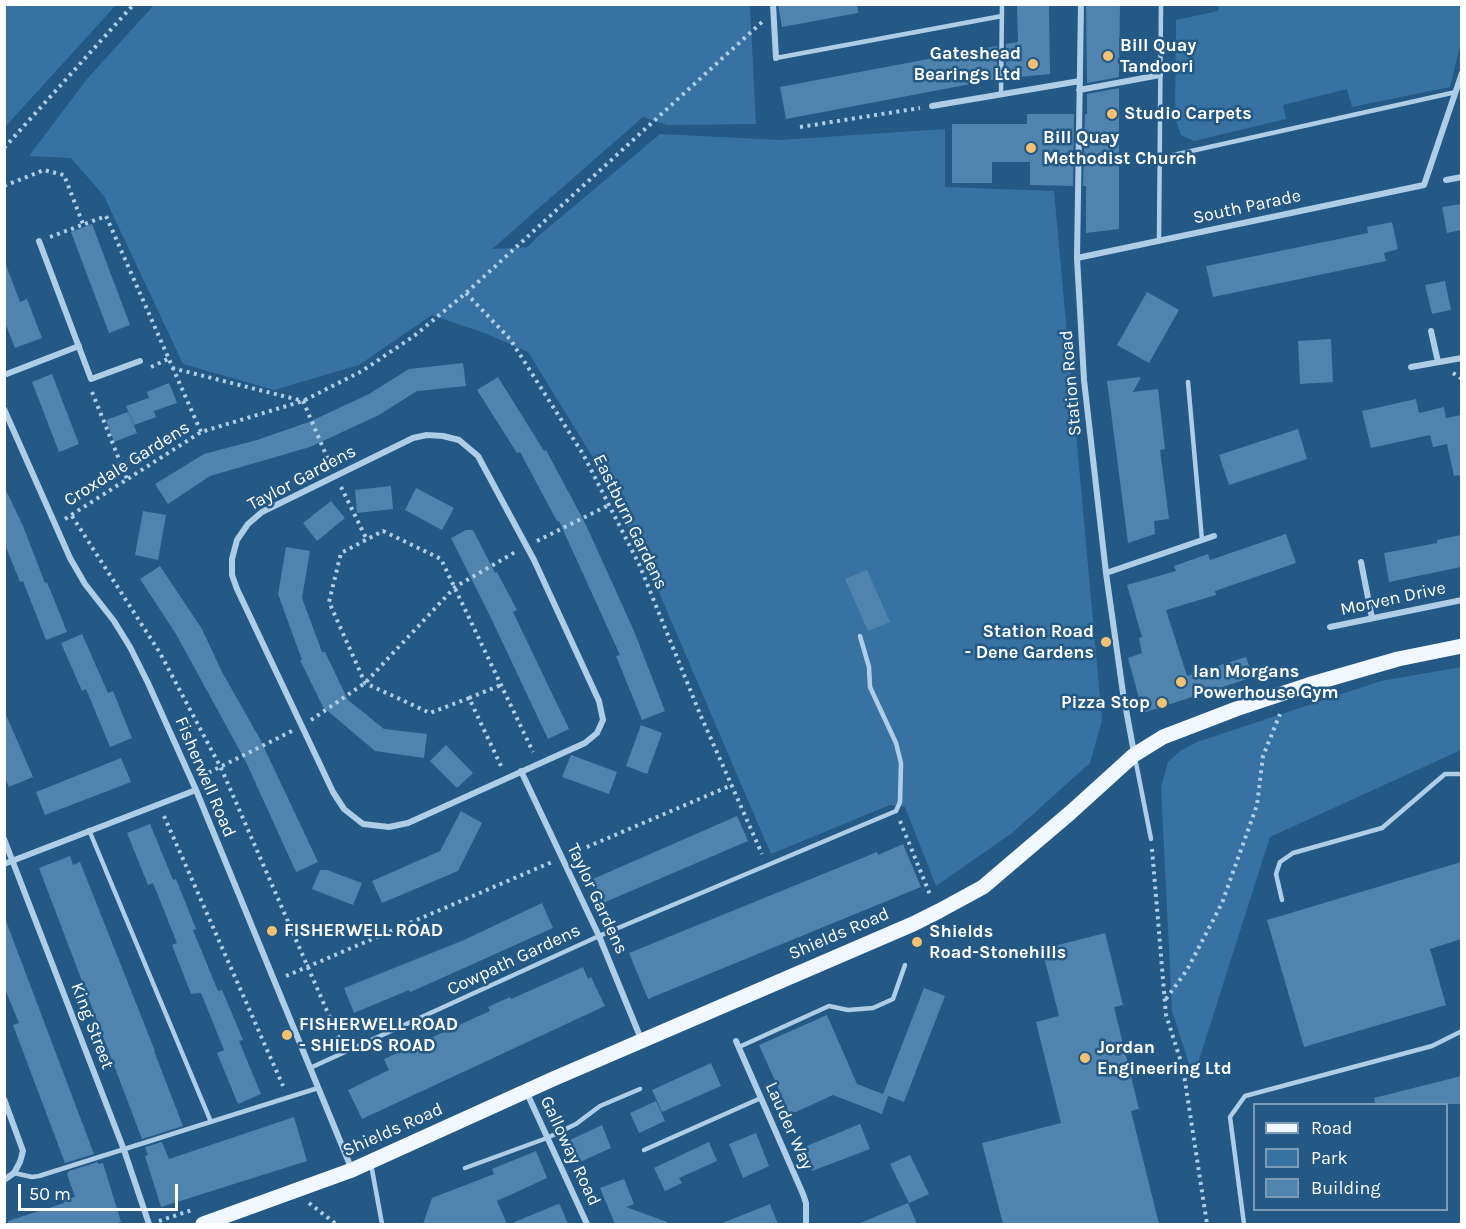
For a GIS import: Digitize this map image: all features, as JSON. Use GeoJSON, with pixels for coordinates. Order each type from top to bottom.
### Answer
{"type":"FeatureCollection","features":[{"type":"Feature","properties":{"kind":"main road","name":"Shields Road"},"geometry":{"type":"LineString","coordinates":[[203,1224],[297,1192],[352,1170],[526,1091],[939,911],[983,887],[1134,755],[1163,737],[1289,691],[1398,659],[1461,646]]}},
{"type":"Feature","properties":{"kind":"street","name":"Station Road"},"geometry":{"type":"LineString","coordinates":[[1081,4],[1077,258],[1084,380],[1106,573],[1134,755]]}},
{"type":"Feature","properties":{"kind":"street"},"geometry":{"type":"LineString","coordinates":[[774,8],[776,58]]}},
{"type":"Feature","properties":{"kind":"street"},"geometry":{"type":"LineString","coordinates":[[1456,92],[1461,73]]}},
{"type":"Feature","properties":{"kind":"street"},"geometry":{"type":"LineString","coordinates":[[1079,90],[1160,75]]}},
{"type":"Feature","properties":{"kind":"street"},"geometry":{"type":"LineString","coordinates":[[932,106],[1080,81]]}},
{"type":"Feature","properties":{"kind":"street","name":"South Parade"},"geometry":{"type":"LineString","coordinates":[[1077,258],[1424,185],[1456,92]]}},
{"type":"Feature","properties":{"kind":"street"},"geometry":{"type":"LineString","coordinates":[[1446,180],[1461,177]]}},
{"type":"Feature","properties":{"kind":"street"},"geometry":{"type":"LineString","coordinates":[[39,241],[91,379],[140,361]]}},
{"type":"Feature","properties":{"kind":"street"},"geometry":{"type":"LineString","coordinates":[[1431,331],[1438,362]]}},
{"type":"Feature","properties":{"kind":"street"},"geometry":{"type":"LineString","coordinates":[[4,375],[79,346]]}},
{"type":"Feature","properties":{"kind":"street"},"geometry":{"type":"LineString","coordinates":[[1411,367],[1461,358]]}},
{"type":"Feature","properties":{"kind":"street","name":"Fisherwell Road"},"geometry":{"type":"LineString","coordinates":[[4,409],[70,558],[85,584],[114,621],[130,647],[196,790],[352,1170]]}},
{"type":"Feature","properties":{"kind":"street","name":"Taylor Gardens"},"geometry":{"type":"LineString","coordinates":[[427,435],[459,440],[478,456],[527,546],[599,701],[603,720],[597,733],[585,743],[408,823],[389,827],[363,824],[344,809],[333,792],[232,575],[232,559],[237,540],[248,524],[262,512],[335,476],[414,438],[427,435]]}},
{"type":"Feature","properties":{"kind":"street"},"geometry":{"type":"LineString","coordinates":[[1106,573],[1214,536]]}},
{"type":"Feature","properties":{"kind":"street"},"geometry":{"type":"LineString","coordinates":[[1361,562],[1372,618]]}},
{"type":"Feature","properties":{"kind":"street","name":"Morven Drive"},"geometry":{"type":"LineString","coordinates":[[1330,627],[1461,600]]}},
{"type":"Feature","properties":{"kind":"street","name":"Taylor Gardens"},"geometry":{"type":"LineString","coordinates":[[521,771],[599,936],[642,1040]]}},
{"type":"Feature","properties":{"kind":"street"},"geometry":{"type":"LineString","coordinates":[[4,864],[196,790]]}},
{"type":"Feature","properties":{"kind":"street","name":"King Street"},"geometry":{"type":"LineString","coordinates":[[4,839],[124,1150],[149,1224]]}},
{"type":"Feature","properties":{"kind":"street","name":"Lauder Way"},"geometry":{"type":"LineString","coordinates":[[737,1044],[803,1194],[806,1203],[806,1224]]}},
{"type":"Feature","properties":{"kind":"street","name":"Galloway Road"},"geometry":{"type":"LineString","coordinates":[[526,1091],[587,1224]]}},
{"type":"Feature","properties":{"kind":"street"},"geometry":{"type":"LineString","coordinates":[[4,1099],[23,1151],[14,1173],[4,1180]]}},
{"type":"Feature","properties":{"kind":"lane"},"geometry":{"type":"LineString","coordinates":[[1001,93],[1002,4]]}},
{"type":"Feature","properties":{"kind":"lane"},"geometry":{"type":"LineString","coordinates":[[1159,241],[1161,4]]}},
{"type":"Feature","properties":{"kind":"lane"},"geometry":{"type":"LineString","coordinates":[[776,58],[1002,16]]}},
{"type":"Feature","properties":{"kind":"lane"},"geometry":{"type":"LineString","coordinates":[[1160,158],[1456,92]]}},
{"type":"Feature","properties":{"kind":"lane"},"geometry":{"type":"LineString","coordinates":[[1188,382],[1202,540]]}},
{"type":"Feature","properties":{"kind":"lane"},"geometry":{"type":"LineString","coordinates":[[860,636],[869,667],[870,687],[896,743],[901,763],[900,802],[897,812]]}},
{"type":"Feature","properties":{"kind":"lane"},"geometry":{"type":"LineString","coordinates":[[1134,755],[1151,839]]}},
{"type":"Feature","properties":{"kind":"lane"},"geometry":{"type":"LineString","coordinates":[[1282,900],[1276,874],[1280,862],[1293,853],[1382,828],[1445,774],[1461,774]]}},
{"type":"Feature","properties":{"kind":"lane","name":"Cowpath Gardens"},"geometry":{"type":"LineString","coordinates":[[310,1068],[599,936],[766,864],[897,812]]}},
{"type":"Feature","properties":{"kind":"lane"},"geometry":{"type":"LineString","coordinates":[[89,830],[211,1122]]}},
{"type":"Feature","properties":{"kind":"lane"},"geometry":{"type":"LineString","coordinates":[[737,1044],[829,1006],[848,1010],[873,1008],[893,999],[905,965]]}},
{"type":"Feature","properties":{"kind":"lane"},"geometry":{"type":"LineString","coordinates":[[1244,1224],[1230,1117],[1245,1096],[1432,1046],[1461,1031]]}},
{"type":"Feature","properties":{"kind":"lane"},"geometry":{"type":"LineString","coordinates":[[14,1173],[32,1177],[39,1176],[318,1088]]}},
{"type":"Feature","properties":{"kind":"lane"},"geometry":{"type":"LineString","coordinates":[[465,1168],[547,1138],[576,1124],[600,1106],[640,1089]]}},
{"type":"Feature","properties":{"kind":"lane"},"geometry":{"type":"LineString","coordinates":[[644,1150],[761,1098]]}},
{"type":"Feature","properties":{"kind":"lane"},"geometry":{"type":"LineString","coordinates":[[370,1162],[382,1224]]}},
{"type":"Feature","properties":{"kind":"path"},"geometry":{"type":"LineString","coordinates":[[4,148],[134,4]]}},
{"type":"Feature","properties":{"kind":"path","name":"Croxdale Gardens"},"geometry":{"type":"LineString","coordinates":[[53,524],[72,516],[201,432],[303,401],[362,371],[414,336],[466,293],[774,8]]}},
{"type":"Feature","properties":{"kind":"path"},"geometry":{"type":"LineString","coordinates":[[800,128],[932,106]]}},
{"type":"Feature","properties":{"kind":"path"},"geometry":{"type":"LineString","coordinates":[[4,186],[44,170],[64,175],[83,224]]}},
{"type":"Feature","properties":{"kind":"path"},"geometry":{"type":"LineString","coordinates":[[39,241],[106,216],[201,432]]}},
{"type":"Feature","properties":{"kind":"path","name":"Eastburn Gardens"},"geometry":{"type":"LineString","coordinates":[[466,293],[510,339],[583,454],[639,564],[700,714],[766,864]]}},
{"type":"Feature","properties":{"kind":"path"},"geometry":{"type":"LineString","coordinates":[[172,368],[303,401],[335,476],[366,538]]}},
{"type":"Feature","properties":{"kind":"path"},"geometry":{"type":"LineString","coordinates":[[91,379],[92,395],[127,480]]}},
{"type":"Feature","properties":{"kind":"path"},"geometry":{"type":"LineString","coordinates":[[191,781],[302,726],[366,683],[455,586],[527,546],[609,505]]}},
{"type":"Feature","properties":{"kind":"path"},"geometry":{"type":"LineString","coordinates":[[72,516],[160,653],[221,768],[345,1052]]}},
{"type":"Feature","properties":{"kind":"path"},"geometry":{"type":"LineString","coordinates":[[501,685],[430,713],[366,683],[330,602],[341,553],[383,531],[441,559],[539,763]]}},
{"type":"Feature","properties":{"kind":"path"},"geometry":{"type":"LineString","coordinates":[[1165,1000],[1187,970],[1222,903],[1257,805],[1263,756],[1289,691]]}},
{"type":"Feature","properties":{"kind":"path"},"geometry":{"type":"LineString","coordinates":[[470,698],[507,778]]}},
{"type":"Feature","properties":{"kind":"path"},"geometry":{"type":"LineString","coordinates":[[274,981],[732,785]]}},
{"type":"Feature","properties":{"kind":"path"},"geometry":{"type":"LineString","coordinates":[[159,804],[288,1097]]}},
{"type":"Feature","properties":{"kind":"path"},"geometry":{"type":"LineString","coordinates":[[897,812],[939,911]]}},
{"type":"Feature","properties":{"kind":"path"},"geometry":{"type":"LineString","coordinates":[[1151,839],[1166,1015],[1183,1068],[1208,1224]]}},
{"type":"Feature","properties":{"kind":"path"},"geometry":{"type":"LineString","coordinates":[[297,1192],[336,1224]]}},
{"type":"Feature","properties":{"kind":"green space"},"geometry":{"type":"Polygon","coordinates":[[[4,5],[116,5],[5,127],[4,5]]]}},
{"type":"Feature","properties":{"kind":"green space"},"geometry":{"type":"Polygon","coordinates":[[[154,5],[750,5],[756,124],[667,125],[643,117],[492,249],[528,247],[660,134],[780,140],[945,129],[945,187],[1054,191],[1102,720],[1090,763],[1012,833],[936,886],[905,807],[890,805],[771,854],[646,562],[592,456],[528,352],[487,334],[432,315],[359,365],[274,390],[183,364],[104,196],[71,158],[29,156],[87,79],[154,5]]]}},
{"type":"Feature","properties":{"kind":"green space"},"geometry":{"type":"Polygon","coordinates":[[[1219,5],[1461,5],[1461,42],[1450,87],[1352,107],[1347,89],[1283,105],[1286,119],[1194,141],[1181,135],[1175,118],[1176,20],[1218,11],[1219,5]]]}},
{"type":"Feature","properties":{"kind":"green space"},"geometry":{"type":"Polygon","coordinates":[[[1461,667],[1461,750],[1270,837],[1198,1063],[1189,1064],[1172,1011],[1161,787],[1168,762],[1180,751],[1197,742],[1381,681],[1461,667]]]}},
{"type":"Feature","properties":{"kind":"building"},"geometry":{"type":"Polygon","coordinates":[[[778,4],[857,4],[858,13],[782,27],[778,4]]]}},
{"type":"Feature","properties":{"kind":"building"},"geometry":{"type":"Polygon","coordinates":[[[1017,4],[1049,4],[1050,74],[1019,77],[1019,73],[1006,76],[1006,44],[1018,42],[1017,4]]]}},
{"type":"Feature","properties":{"kind":"building"},"geometry":{"type":"Polygon","coordinates":[[[1086,4],[1120,4],[1119,77],[1087,83],[1086,4]]]}},
{"type":"Feature","properties":{"kind":"building"},"geometry":{"type":"Polygon","coordinates":[[[997,46],[997,79],[786,119],[780,87],[997,46]]]}},
{"type":"Feature","properties":{"kind":"building"},"geometry":{"type":"Polygon","coordinates":[[[1119,88],[1119,229],[1086,233],[1086,186],[1083,186],[1087,94],[1119,88]]]}},
{"type":"Feature","properties":{"kind":"building"},"geometry":{"type":"Polygon","coordinates":[[[1027,114],[1074,114],[1073,186],[1030,185],[1030,162],[992,162],[992,183],[952,183],[952,124],[1027,124],[1027,114]]]}},
{"type":"Feature","properties":{"kind":"building"},"geometry":{"type":"Polygon","coordinates":[[[1461,204],[1461,230],[1447,233],[1442,207],[1461,204]]]}},
{"type":"Feature","properties":{"kind":"building"},"geometry":{"type":"Polygon","coordinates":[[[1392,222],[1398,249],[1384,253],[1386,261],[1213,297],[1206,266],[1368,233],[1367,227],[1392,222]]]}},
{"type":"Feature","properties":{"kind":"building"},"geometry":{"type":"Polygon","coordinates":[[[92,224],[130,325],[109,333],[71,232],[92,224]]]}},
{"type":"Feature","properties":{"kind":"building"},"geometry":{"type":"Polygon","coordinates":[[[6,265],[20,302],[27,299],[42,338],[15,348],[4,320],[6,265]]]}},
{"type":"Feature","properties":{"kind":"building"},"geometry":{"type":"Polygon","coordinates":[[[1445,281],[1451,310],[1432,314],[1425,285],[1445,281]]]}},
{"type":"Feature","properties":{"kind":"building"},"geometry":{"type":"Polygon","coordinates":[[[1147,292],[1179,310],[1149,363],[1117,345],[1147,292]]]}},
{"type":"Feature","properties":{"kind":"building"},"geometry":{"type":"Polygon","coordinates":[[[1331,339],[1333,382],[1300,384],[1298,341],[1331,339]]]}},
{"type":"Feature","properties":{"kind":"building"},"geometry":{"type":"Polygon","coordinates":[[[463,363],[466,386],[417,391],[379,415],[310,447],[210,476],[168,504],[155,484],[204,454],[257,440],[309,422],[369,394],[409,369],[463,363]]]}},
{"type":"Feature","properties":{"kind":"building"},"geometry":{"type":"Polygon","coordinates":[[[52,374],[79,444],[59,452],[32,382],[52,374]]]}},
{"type":"Feature","properties":{"kind":"building"},"geometry":{"type":"Polygon","coordinates":[[[498,377],[544,451],[546,450],[586,525],[634,631],[665,711],[642,720],[616,656],[620,655],[559,521],[520,452],[517,453],[477,390],[498,377]]]}},
{"type":"Feature","properties":{"kind":"building"},"geometry":{"type":"Polygon","coordinates":[[[1141,377],[1133,392],[1158,389],[1165,449],[1160,450],[1169,519],[1154,521],[1155,534],[1128,543],[1107,381],[1141,377]]]}},
{"type":"Feature","properties":{"kind":"building"},"geometry":{"type":"Polygon","coordinates":[[[169,383],[177,403],[154,411],[153,409],[156,417],[134,425],[126,406],[149,398],[147,392],[169,383]]]}},
{"type":"Feature","properties":{"kind":"building"},"geometry":{"type":"Polygon","coordinates":[[[1416,399],[1419,413],[1444,407],[1446,418],[1461,415],[1461,475],[1454,476],[1447,444],[1433,447],[1430,435],[1371,448],[1362,411],[1416,399]]]}},
{"type":"Feature","properties":{"kind":"building"},"geometry":{"type":"Polygon","coordinates":[[[128,412],[137,433],[114,442],[106,420],[128,412]]]}},
{"type":"Feature","properties":{"kind":"building"},"geometry":{"type":"Polygon","coordinates":[[[1298,429],[1307,459],[1229,485],[1219,455],[1298,429]]]}},
{"type":"Feature","properties":{"kind":"building"},"geometry":{"type":"Polygon","coordinates":[[[4,486],[67,632],[46,640],[23,581],[20,582],[4,542],[4,486]]]}},
{"type":"Feature","properties":{"kind":"building"},"geometry":{"type":"Polygon","coordinates":[[[391,486],[393,509],[357,513],[355,490],[391,486]]]}},
{"type":"Feature","properties":{"kind":"building"},"geometry":{"type":"Polygon","coordinates":[[[416,488],[454,508],[442,530],[405,510],[416,488]]]}},
{"type":"Feature","properties":{"kind":"building"},"geometry":{"type":"Polygon","coordinates":[[[331,501],[345,518],[317,541],[303,523],[331,501]]]}},
{"type":"Feature","properties":{"kind":"building"},"geometry":{"type":"Polygon","coordinates":[[[143,511],[166,515],[158,560],[135,555],[143,511]]]}},
{"type":"Feature","properties":{"kind":"building"},"geometry":{"type":"Polygon","coordinates":[[[466,530],[473,530],[517,610],[513,612],[569,729],[548,739],[451,538],[466,530]]]}},
{"type":"Feature","properties":{"kind":"building"},"geometry":{"type":"Polygon","coordinates":[[[1286,534],[1296,563],[1215,591],[1216,595],[1166,610],[1187,676],[1246,657],[1253,677],[1143,713],[1128,658],[1142,653],[1139,638],[1142,637],[1127,585],[1176,571],[1174,566],[1208,554],[1210,560],[1286,534]]]}},
{"type":"Feature","properties":{"kind":"building"},"geometry":{"type":"Polygon","coordinates":[[[1461,535],[1461,567],[1389,582],[1384,553],[1437,543],[1437,540],[1461,535]]]}},
{"type":"Feature","properties":{"kind":"building"},"geometry":{"type":"Polygon","coordinates":[[[286,547],[310,551],[302,598],[322,652],[325,652],[348,700],[384,729],[427,734],[424,758],[375,751],[323,707],[300,660],[302,660],[278,594],[286,547]]]}},
{"type":"Feature","properties":{"kind":"building"},"geometry":{"type":"Polygon","coordinates":[[[160,566],[202,629],[222,672],[260,739],[318,862],[296,872],[246,762],[176,634],[140,579],[160,566]]]}},
{"type":"Feature","properties":{"kind":"building"},"geometry":{"type":"Polygon","coordinates":[[[867,570],[890,622],[868,631],[845,579],[867,570]]]}},
{"type":"Feature","properties":{"kind":"building"},"geometry":{"type":"Polygon","coordinates":[[[82,634],[108,693],[113,691],[132,738],[110,747],[86,689],[82,691],[61,643],[82,634]]]}},
{"type":"Feature","properties":{"kind":"building"},"geometry":{"type":"Polygon","coordinates":[[[4,710],[33,777],[9,787],[4,776],[4,710]]]}},
{"type":"Feature","properties":{"kind":"building"},"geometry":{"type":"Polygon","coordinates":[[[641,725],[662,733],[647,774],[626,766],[641,725]]]}},
{"type":"Feature","properties":{"kind":"building"},"geometry":{"type":"Polygon","coordinates":[[[446,745],[473,773],[457,788],[430,761],[446,745]]]}},
{"type":"Feature","properties":{"kind":"building"},"geometry":{"type":"Polygon","coordinates":[[[571,755],[617,772],[609,794],[562,777],[571,755]]]}},
{"type":"Feature","properties":{"kind":"building"},"geometry":{"type":"Polygon","coordinates":[[[121,758],[131,782],[45,815],[36,792],[121,758]]]}},
{"type":"Feature","properties":{"kind":"building"},"geometry":{"type":"Polygon","coordinates":[[[461,811],[482,823],[458,871],[382,903],[372,881],[440,851],[461,811]]]}},
{"type":"Feature","properties":{"kind":"building"},"geometry":{"type":"Polygon","coordinates":[[[737,816],[748,841],[603,903],[593,879],[737,816]]]}},
{"type":"Feature","properties":{"kind":"building"},"geometry":{"type":"Polygon","coordinates":[[[150,824],[173,880],[176,879],[196,929],[193,930],[218,991],[222,990],[243,1040],[239,1041],[261,1094],[238,1104],[217,1053],[224,1050],[201,993],[191,994],[172,945],[177,943],[153,883],[148,885],[127,833],[150,824]]]}},
{"type":"Feature","properties":{"kind":"building"},"geometry":{"type":"Polygon","coordinates":[[[903,844],[921,887],[648,999],[629,953],[877,852],[878,855],[903,844]]]}},
{"type":"Feature","properties":{"kind":"building"},"geometry":{"type":"Polygon","coordinates":[[[70,856],[73,865],[80,862],[183,1126],[142,1139],[39,868],[70,856]]]}},
{"type":"Feature","properties":{"kind":"building"},"geometry":{"type":"Polygon","coordinates":[[[1461,862],[1461,939],[1430,949],[1446,1005],[1304,1047],[1267,920],[1461,862]]]}},
{"type":"Feature","properties":{"kind":"building"},"geometry":{"type":"Polygon","coordinates":[[[320,870],[327,870],[362,883],[353,905],[312,889],[320,870]]]}},
{"type":"Feature","properties":{"kind":"building"},"geometry":{"type":"Polygon","coordinates":[[[542,903],[553,928],[410,992],[409,990],[354,1013],[344,988],[464,940],[542,903]]]}},
{"type":"Feature","properties":{"kind":"building"},"geometry":{"type":"Polygon","coordinates":[[[6,921],[94,1154],[65,1163],[13,1025],[19,1023],[4,987],[6,921]]]}},
{"type":"Feature","properties":{"kind":"building","name":"Jordan Engineering Ltd"},"geometry":{"type":"Polygon","coordinates":[[[1105,933],[1123,1005],[1114,1007],[1139,1109],[1131,1111],[1159,1224],[1003,1224],[982,1143],[1061,1123],[1036,1022],[1059,1016],[1042,949],[1105,933]]]}},
{"type":"Feature","properties":{"kind":"building"},"geometry":{"type":"Polygon","coordinates":[[[583,967],[588,979],[591,977],[605,1006],[362,1119],[348,1090],[389,1070],[384,1059],[490,1011],[488,1007],[583,967]]]}},
{"type":"Feature","properties":{"kind":"building"},"geometry":{"type":"Polygon","coordinates":[[[924,988],[945,996],[904,1102],[883,1094],[924,988]]]}},
{"type":"Feature","properties":{"kind":"building"},"geometry":{"type":"Polygon","coordinates":[[[827,1015],[857,1084],[888,1096],[882,1114],[833,1095],[796,1112],[789,1112],[759,1045],[827,1015]]]}},
{"type":"Feature","properties":{"kind":"building"},"geometry":{"type":"Polygon","coordinates":[[[711,1063],[721,1086],[662,1112],[652,1090],[711,1063]]]}},
{"type":"Feature","properties":{"kind":"building"},"geometry":{"type":"Polygon","coordinates":[[[1461,1076],[1461,1104],[1375,1103],[1374,1098],[1461,1076]]]}},
{"type":"Feature","properties":{"kind":"building"},"geometry":{"type":"Polygon","coordinates":[[[656,1101],[665,1121],[639,1133],[630,1113],[656,1101]]]}},
{"type":"Feature","properties":{"kind":"building"},"geometry":{"type":"Polygon","coordinates":[[[294,1117],[307,1161],[161,1207],[145,1156],[148,1155],[145,1147],[162,1142],[169,1159],[294,1117]]]}},
{"type":"Feature","properties":{"kind":"building"},"geometry":{"type":"Polygon","coordinates":[[[860,1124],[870,1149],[812,1171],[802,1148],[860,1124]]]}},
{"type":"Feature","properties":{"kind":"building"},"geometry":{"type":"Polygon","coordinates":[[[602,1125],[611,1148],[580,1162],[570,1140],[602,1125]]]}},
{"type":"Feature","properties":{"kind":"building"},"geometry":{"type":"Polygon","coordinates":[[[756,1133],[769,1166],[743,1178],[729,1144],[756,1133]]]}},
{"type":"Feature","properties":{"kind":"building"},"geometry":{"type":"Polygon","coordinates":[[[709,1142],[717,1161],[679,1178],[682,1183],[665,1191],[654,1168],[709,1142]]]}},
{"type":"Feature","properties":{"kind":"building"},"geometry":{"type":"Polygon","coordinates":[[[536,1151],[547,1178],[497,1201],[507,1224],[423,1224],[432,1198],[494,1174],[492,1169],[536,1151]]]}},
{"type":"Feature","properties":{"kind":"building"},"geometry":{"type":"Polygon","coordinates":[[[910,1155],[929,1194],[909,1203],[890,1164],[910,1155]]]}},
{"type":"Feature","properties":{"kind":"building"},"geometry":{"type":"Polygon","coordinates":[[[98,1162],[98,1164],[103,1163],[121,1222],[112,1224],[8,1224],[8,1221],[64,1203],[63,1200],[75,1197],[67,1174],[69,1171],[98,1162]]]}},
{"type":"Feature","properties":{"kind":"building"},"geometry":{"type":"Polygon","coordinates":[[[624,1179],[634,1204],[626,1207],[667,1222],[666,1224],[615,1224],[600,1188],[624,1179]]]}},
{"type":"Feature","properties":{"kind":"building"},"geometry":{"type":"Polygon","coordinates":[[[908,1203],[917,1224],[858,1224],[908,1203]]]}},
{"type":"Feature","properties":{"kind":"building"},"geometry":{"type":"Polygon","coordinates":[[[558,1204],[568,1224],[510,1224],[558,1204]]]}},
{"type":"Feature","properties":{"kind":"building"},"geometry":{"type":"Polygon","coordinates":[[[770,1204],[778,1224],[720,1224],[770,1204]]]}},
{"type":"Feature","properties":{"kind":"place","name":"Bill Quay Tandoori"},"geometry":{"type":"Point","coordinates":[1108,56]}},
{"type":"Feature","properties":{"kind":"place","name":"Gateshead Bearings Ltd"},"geometry":{"type":"Point","coordinates":[1033,64]}},
{"type":"Feature","properties":{"kind":"place","name":"Studio Carpets"},"geometry":{"type":"Point","coordinates":[1112,114]}},
{"type":"Feature","properties":{"kind":"place","name":"Bill Quay Methodist Church"},"geometry":{"type":"Point","coordinates":[1031,148]}},
{"type":"Feature","properties":{"kind":"place","name":"Station Road - Dene Gardens"},"geometry":{"type":"Point","coordinates":[1106,642]}},
{"type":"Feature","properties":{"kind":"place","name":"Ian Morgans Powerhouse Gym"},"geometry":{"type":"Point","coordinates":[1181,682]}},
{"type":"Feature","properties":{"kind":"place","name":"Pizza Stop"},"geometry":{"type":"Point","coordinates":[1162,703]}},
{"type":"Feature","properties":{"kind":"place","name":"FISHERWELL ROAD"},"geometry":{"type":"Point","coordinates":[272,931]}},
{"type":"Feature","properties":{"kind":"place","name":"Shields Road-Stonehills"},"geometry":{"type":"Point","coordinates":[917,942]}},
{"type":"Feature","properties":{"kind":"place","name":"FISHERWELL ROAD - SHIELDS ROAD"},"geometry":{"type":"Point","coordinates":[287,1035]}},
{"type":"Feature","properties":{"kind":"place","name":"Jordan Engineering Ltd"},"geometry":{"type":"Point","coordinates":[1085,1058]}}]}
